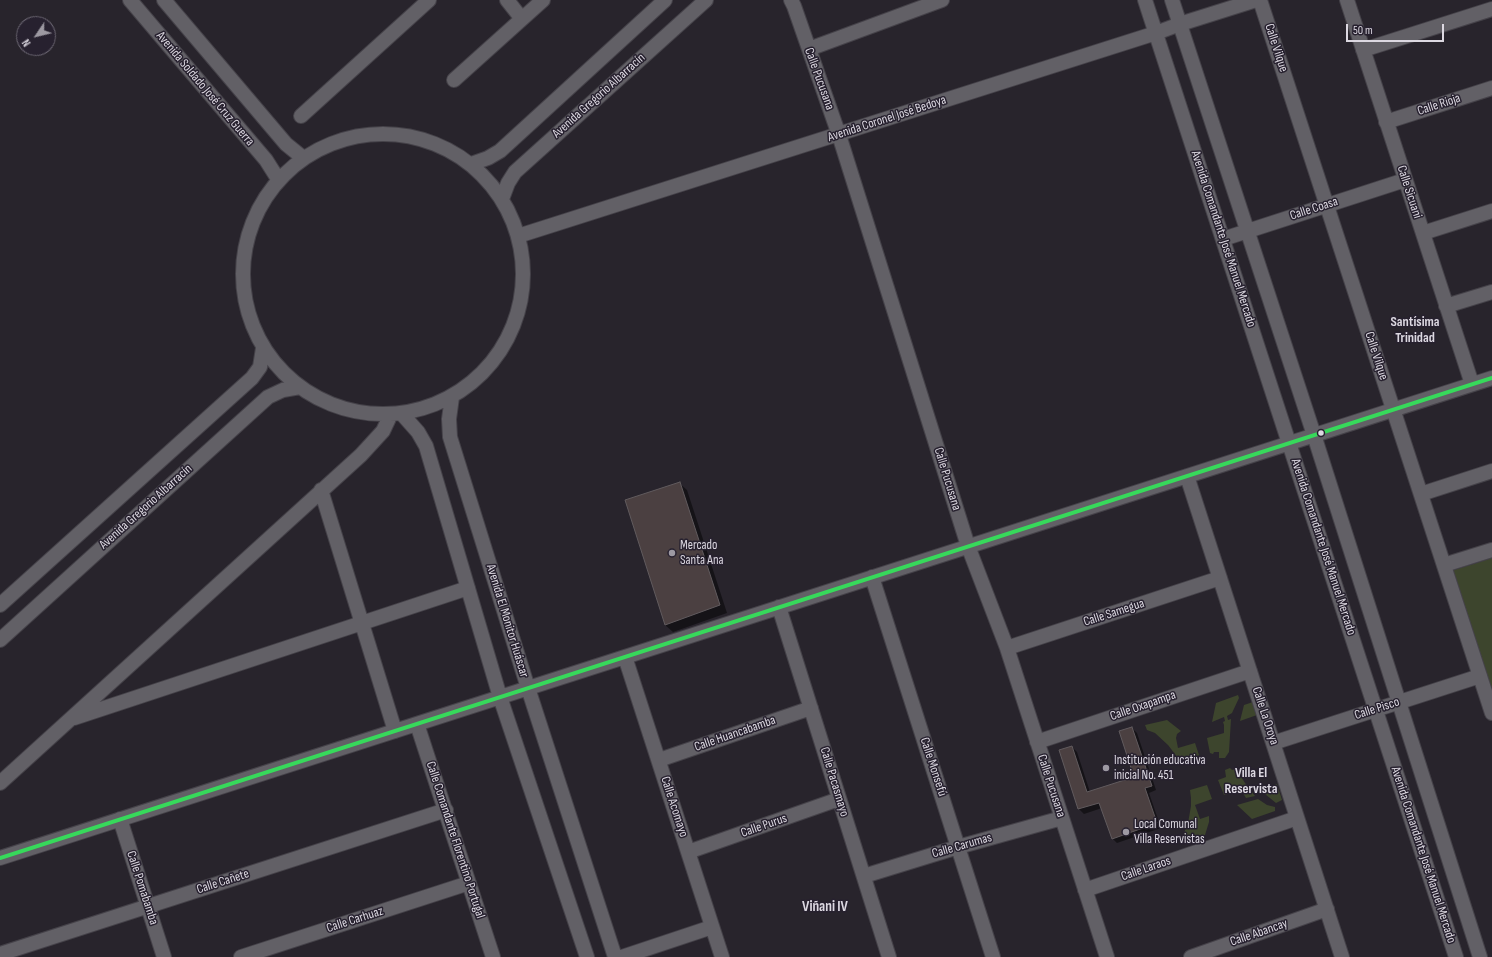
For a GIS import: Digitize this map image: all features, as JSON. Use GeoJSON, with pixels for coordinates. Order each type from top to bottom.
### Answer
{"type":"FeatureCollection","features":[{"type":"Feature","properties":{"kind":"street","name":"Avenida Soldado José Cruz Guerra"},"geometry":{"type":"LineString","coordinates":[[130,0],[266,160],[278,179]]}},
{"type":"Feature","properties":{"kind":"street","name":"Avenida Soldado José Cruz Guerra"},"geometry":{"type":"LineString","coordinates":[[164,0],[286,144],[302,157]]}},
{"type":"Feature","properties":{"kind":"street"},"geometry":{"type":"LineString","coordinates":[[301,116],[429,0]]}},
{"type":"Feature","properties":{"kind":"street"},"geometry":{"type":"LineString","coordinates":[[507,0],[522,19]]}},
{"type":"Feature","properties":{"kind":"street"},"geometry":{"type":"LineString","coordinates":[[454,80],[543,0]]}},
{"type":"Feature","properties":{"kind":"street","name":"Avenida Gregorio Albarracín"},"geometry":{"type":"LineString","coordinates":[[471,164],[488,158],[500,151],[665,0]]}},
{"type":"Feature","properties":{"kind":"street","name":"Avenida Gregorio Albarracín"},"geometry":{"type":"LineString","coordinates":[[502,199],[508,183],[515,172],[706,0]]}},
{"type":"Feature","properties":{"kind":"street"},"geometry":{"type":"LineString","coordinates":[[809,49],[942,0]]}},
{"type":"Feature","properties":{"kind":"street","name":"Avenida Comandante José Manuel Mercado"},"geometry":{"type":"LineString","coordinates":[[1145,0],[1456,957]]}},
{"type":"Feature","properties":{"kind":"street","name":"Avenida Comandante José Manuel Mercado"},"geometry":{"type":"LineString","coordinates":[[1172,0],[1314,435],[1480,957]]}},
{"type":"Feature","properties":{"kind":"street","name":"Avenida Coronel José Bedoya"},"geometry":{"type":"LineString","coordinates":[[518,236],[839,135],[1256,0]]}},
{"type":"Feature","properties":{"kind":"street","name":"Calle Vilque"},"geometry":{"type":"LineString","coordinates":[[1260,0],[1492,713]]}},
{"type":"Feature","properties":{"kind":"street","name":"Calle Sicuani"},"geometry":{"type":"LineString","coordinates":[[1346,0],[1472,384]]}},
{"type":"Feature","properties":{"kind":"street","name":"Calle Pucusana"},"geometry":{"type":"LineString","coordinates":[[796,2],[809,49],[839,135],[968,546],[1007,648],[1107,957]]}},
{"type":"Feature","properties":{"kind":"street"},"geometry":{"type":"LineString","coordinates":[[1363,50],[1492,9]]}},
{"type":"Feature","properties":{"kind":"street","name":"Calle Rioja"},"geometry":{"type":"LineString","coordinates":[[1386,122],[1492,88]]}},
{"type":"Feature","properties":{"kind":"street"},"geometry":{"type":"LineString","coordinates":[[390,133],[419,138],[446,148],[471,164],[493,186],[502,199],[514,225],[522,252],[523,281],[519,309],[510,335],[495,360],[476,380],[452,397],[428,408],[396,414],[375,415],[348,410],[323,401],[300,387],[280,369],[264,348],[252,324],[244,298],[242,272],[245,245],[252,220],[265,196],[278,179],[302,157],[332,142],[360,134],[390,133]]}},
{"type":"Feature","properties":{"kind":"street","name":"Calle Coasa"},"geometry":{"type":"LineString","coordinates":[[1223,238],[1405,180]]}},
{"type":"Feature","properties":{"kind":"street"},"geometry":{"type":"LineString","coordinates":[[1423,233],[1492,211]]}},
{"type":"Feature","properties":{"kind":"street"},"geometry":{"type":"LineString","coordinates":[[1446,306],[1492,292]]}},
{"type":"Feature","properties":{"kind":"street","name":"Avenida Gregorio Albarracín"},"geometry":{"type":"LineString","coordinates":[[0,605],[252,378],[260,367],[264,348]]}},
{"type":"Feature","properties":{"kind":"street"},"geometry":{"type":"LineString","coordinates":[[0,858],[1492,378]]}},
{"type":"Feature","properties":{"kind":"street","name":"Avenida Gregorio Albarracín"},"geometry":{"type":"LineString","coordinates":[[0,640],[268,397],[283,390],[300,387]]}},
{"type":"Feature","properties":{"kind":"street","name":"Avenida El Monitor Huáscar"},"geometry":{"type":"LineString","coordinates":[[452,397],[449,419],[450,437],[528,688],[615,957]]}},
{"type":"Feature","properties":{"kind":"street"},"geometry":{"type":"LineString","coordinates":[[0,783],[361,454],[383,431],[396,414]]}},
{"type":"Feature","properties":{"kind":"street"},"geometry":{"type":"LineString","coordinates":[[396,414],[418,432],[426,446],[500,697],[587,957]]}},
{"type":"Feature","properties":{"kind":"street"},"geometry":{"type":"LineString","coordinates":[[1420,494],[1492,471]]}},
{"type":"Feature","properties":{"kind":"street","name":"Calle La Oroya"},"geometry":{"type":"LineString","coordinates":[[1187,476],[1342,957]]}},
{"type":"Feature","properties":{"kind":"street"},"geometry":{"type":"LineString","coordinates":[[321,490],[395,731]]}},
{"type":"Feature","properties":{"kind":"street"},"geometry":{"type":"LineString","coordinates":[[1444,565],[1492,550]]}},
{"type":"Feature","properties":{"kind":"street","name":"Calle Monsefú"},"geometry":{"type":"LineString","coordinates":[[872,577],[993,957]]}},
{"type":"Feature","properties":{"kind":"street","name":"Calle Samegua"},"geometry":{"type":"LineString","coordinates":[[1007,648],[1220,578]]}},
{"type":"Feature","properties":{"kind":"street"},"geometry":{"type":"LineString","coordinates":[[70,719],[468,588]]}},
{"type":"Feature","properties":{"kind":"street","name":"Calle Pacasmayo"},"geometry":{"type":"LineString","coordinates":[[779,607],[864,876],[885,956]]}},
{"type":"Feature","properties":{"kind":"street","name":"Calle Acomayo"},"geometry":{"type":"LineString","coordinates":[[626,656],[722,957]]}},
{"type":"Feature","properties":{"kind":"street","name":"Calle Oxapampa"},"geometry":{"type":"LineString","coordinates":[[1037,742],[1250,670]]}},
{"type":"Feature","properties":{"kind":"street","name":"Calle Pisco"},"geometry":{"type":"LineString","coordinates":[[1273,743],[1480,676]]}},
{"type":"Feature","properties":{"kind":"street","name":"Calle Huancabamba"},"geometry":{"type":"LineString","coordinates":[[658,760],[811,708]]}},
{"type":"Feature","properties":{"kind":"street","name":"Calle Comandante Florentino Portugal"},"geometry":{"type":"LineString","coordinates":[[417,724],[469,883],[489,956]]}},
{"type":"Feature","properties":{"kind":"street","name":"Calle Purus"},"geometry":{"type":"LineString","coordinates":[[688,852],[840,799]]}},
{"type":"Feature","properties":{"kind":"street","name":"Calle Cañete"},"geometry":{"type":"LineString","coordinates":[[0,954],[446,810]]}},
{"type":"Feature","properties":{"kind":"street","name":"Calle Carumas"},"geometry":{"type":"LineString","coordinates":[[864,876],[958,847],[1062,818]]}},
{"type":"Feature","properties":{"kind":"street","name":"Calle Laraos"},"geometry":{"type":"LineString","coordinates":[[1085,890],[1297,818]]}},
{"type":"Feature","properties":{"kind":"street","name":"Calle Pomabamba"},"geometry":{"type":"LineString","coordinates":[[120,819],[164,957]]}},
{"type":"Feature","properties":{"kind":"street","name":"Calle Carhuaz"},"geometry":{"type":"LineString","coordinates":[[241,957],[469,883]]}},
{"type":"Feature","properties":{"kind":"street","name":"Calle Abancay"},"geometry":{"type":"LineString","coordinates":[[1191,957],[1327,910]]}},
{"type":"Feature","properties":{"kind":"street"},"geometry":{"type":"LineString","coordinates":[[622,957],[712,927]]}},
{"type":"Feature","properties":{"kind":"green space"},"geometry":{"type":"Polygon","coordinates":[[[1492,558],[1492,696],[1451,571],[1492,558]]]}},
{"type":"Feature","properties":{"kind":"green space"},"geometry":{"type":"Polygon","coordinates":[[[1238,695],[1239,698],[1232,713],[1227,716],[1228,720],[1231,719],[1229,752],[1225,758],[1219,758],[1219,752],[1214,752],[1213,754],[1210,753],[1207,738],[1224,733],[1224,717],[1212,722],[1216,703],[1238,695]]]}},
{"type":"Feature","properties":{"kind":"green space"},"geometry":{"type":"Polygon","coordinates":[[[1253,702],[1257,715],[1240,721],[1244,705],[1253,702]]]}},
{"type":"Feature","properties":{"kind":"green space"},"geometry":{"type":"Polygon","coordinates":[[[1167,720],[1181,731],[1177,734],[1176,738],[1178,748],[1195,743],[1199,755],[1194,759],[1181,762],[1168,745],[1155,733],[1147,730],[1145,725],[1167,720]]]}},
{"type":"Feature","properties":{"kind":"green space"},"geometry":{"type":"Polygon","coordinates":[[[1230,768],[1232,770],[1236,769],[1255,796],[1246,798],[1241,790],[1224,795],[1218,780],[1226,777],[1225,770],[1230,768]]]}},
{"type":"Feature","properties":{"kind":"green space"},"geometry":{"type":"Polygon","coordinates":[[[1277,784],[1282,800],[1276,803],[1260,790],[1277,784]]]}},
{"type":"Feature","properties":{"kind":"green space"},"geometry":{"type":"Polygon","coordinates":[[[1207,785],[1212,799],[1195,805],[1200,819],[1209,816],[1209,822],[1205,835],[1184,842],[1182,838],[1188,823],[1191,806],[1190,790],[1207,785]]]}},
{"type":"Feature","properties":{"kind":"green space"},"geometry":{"type":"Polygon","coordinates":[[[1258,799],[1267,805],[1275,807],[1275,811],[1252,819],[1237,805],[1258,799]]]}},
{"type":"Feature","properties":{"kind":"building","name":"Mercado Santa Ana"},"geometry":{"type":"Polygon","coordinates":[[[680,482],[720,605],[665,625],[625,500],[680,482]]]}},
{"type":"Feature","properties":{"kind":"building"},"geometry":{"type":"Polygon","coordinates":[[[1132,727],[1152,786],[1145,788],[1157,823],[1112,839],[1099,803],[1078,809],[1059,750],[1072,746],[1087,792],[1134,777],[1119,731],[1132,727]]]}},
{"type":"Feature","properties":{"kind":"transit line"},"geometry":{"type":"LineString","coordinates":[[0,858],[1492,378]]}},
{"type":"Feature","properties":{"kind":"place","name":"Mercado Santa Ana"},"geometry":{"type":"Point","coordinates":[672,553]}},
{"type":"Feature","properties":{"kind":"place","name":"Institución educativa inicial No. 451"},"geometry":{"type":"Point","coordinates":[1106,768]}},
{"type":"Feature","properties":{"kind":"place","name":"Local Comunal Villa Reservistas"},"geometry":{"type":"Point","coordinates":[1126,832]}},
{"type":"Feature","properties":{"kind":"district","name":"Santísima Trinidad"},"geometry":{"type":"Point","coordinates":[1415,330]}},
{"type":"Feature","properties":{"kind":"district","name":"Villa El Reservista"},"geometry":{"type":"Point","coordinates":[1251,782]}},
{"type":"Feature","properties":{"kind":"district","name":"Viñani IV"},"geometry":{"type":"Point","coordinates":[825,907]}}]}
